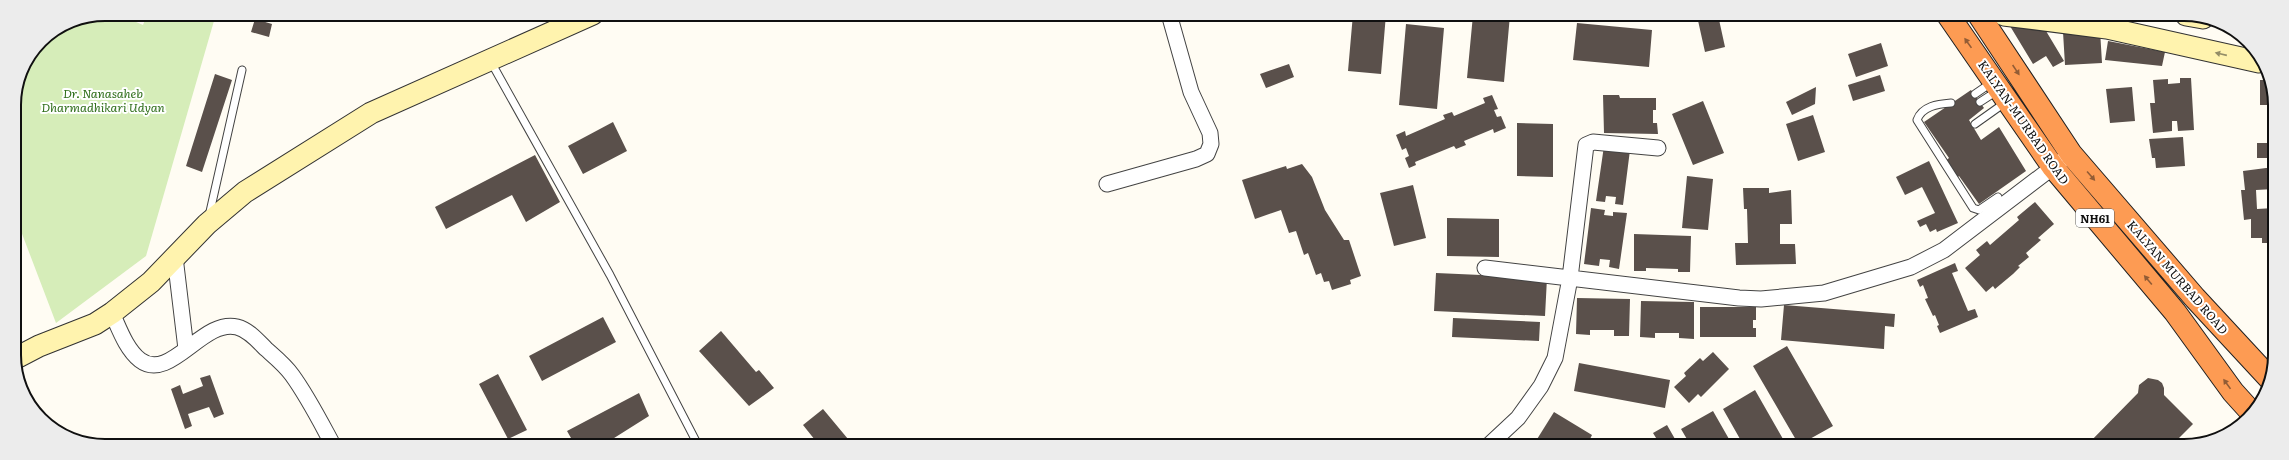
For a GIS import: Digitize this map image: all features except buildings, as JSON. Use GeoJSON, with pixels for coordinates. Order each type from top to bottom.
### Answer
{"type":"FeatureCollection","features":[{"type":"Feature","properties":{"kind":"highway","name":"KALYAN-MURBAD ROAD"},"geometry":{"type":"LineString","coordinates":[[1952,21],[2001,90],[2053,168],[2174,312],[2233,392],[2249,409]]}},
{"type":"Feature","properties":{"kind":"highway","name":"KALYAN MURBAD ROAD"},"geometry":{"type":"LineString","coordinates":[[1983,21],[2071,154],[2195,298],[2265,375]]}},
{"type":"Feature","properties":{"kind":"street"},"geometry":{"type":"LineString","coordinates":[[21,355],[39,346],[95,324],[112,313],[151,282],[207,224],[245,192],[371,113],[577,21]]}},
{"type":"Feature","properties":{"kind":"street"},"geometry":{"type":"LineString","coordinates":[[1107,184],[1196,159],[1208,154],[1211,144],[1210,133],[1191,92],[1171,21]]}},
{"type":"Feature","properties":{"kind":"street"},"geometry":{"type":"LineString","coordinates":[[2108,21],[2256,61]]}},
{"type":"Feature","properties":{"kind":"street"},"geometry":{"type":"LineString","coordinates":[[1496,439],[1518,418],[1541,386],[1555,358],[1570,278],[1586,145],[1593,142],[1658,148]]}},
{"type":"Feature","properties":{"kind":"street"},"geometry":{"type":"LineString","coordinates":[[1485,268],[1738,298],[1761,299],[1824,293],[1910,267],[1944,250],[1991,208],[2053,168],[2071,154]]}},
{"type":"Feature","properties":{"kind":"street"},"geometry":{"type":"LineString","coordinates":[[175,257],[186,349]]}},
{"type":"Feature","properties":{"kind":"street"},"geometry":{"type":"LineString","coordinates":[[112,313],[125,341],[140,360],[154,364],[167,362],[215,328],[237,327],[254,337],[291,374],[311,404],[330,439]]}},
{"type":"Feature","properties":{"kind":"lane"},"geometry":{"type":"LineString","coordinates":[[490,60],[610,275],[695,439]]}},
{"type":"Feature","properties":{"kind":"lane"},"geometry":{"type":"LineString","coordinates":[[207,224],[242,70]]}},
{"type":"Feature","properties":{"kind":"lane"},"geometry":{"type":"LineString","coordinates":[[1975,94],[2001,90]]}},
{"type":"Feature","properties":{"kind":"lane"},"geometry":{"type":"LineString","coordinates":[[1980,102],[2001,90]]}},
{"type":"Feature","properties":{"kind":"lane"},"geometry":{"type":"LineString","coordinates":[[1975,124],[2001,90]]}},
{"type":"Feature","properties":{"kind":"lane"},"geometry":{"type":"LineString","coordinates":[[1951,103],[1936,104],[1919,113],[1917,120],[1973,208],[1979,210],[1991,208],[1998,197]]}},
{"type":"Feature","properties":{"kind":"green space","name":"Dr. Nanasaheb Dharmadhikari Udyan"},"geometry":{"type":"Polygon","coordinates":[[[99,21],[134,21],[143,25],[144,21],[214,21],[146,256],[56,323],[21,231],[21,105],[24,83],[32,63],[45,45],[58,35],[73,27],[83,24],[99,21]]]}}]}
